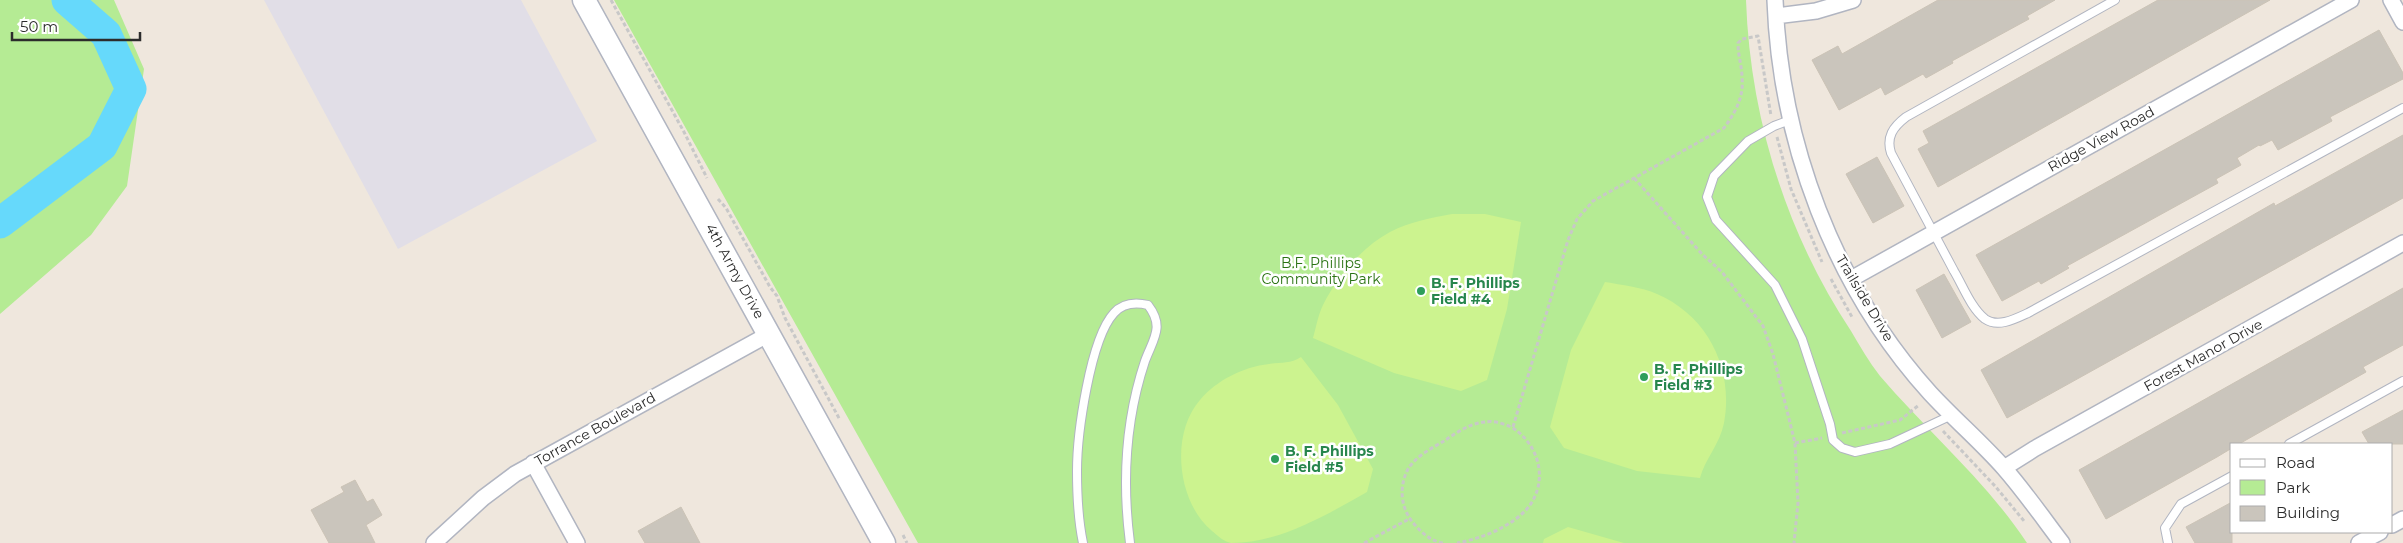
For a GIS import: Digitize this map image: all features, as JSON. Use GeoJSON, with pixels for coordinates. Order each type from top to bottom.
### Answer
{"type":"FeatureCollection","features":[{"type":"Feature","properties":{"kind":"street","name":"4th Army Drive"},"geometry":{"type":"LineString","coordinates":[[584,0],[769,334],[797,363],[884,542]]}},
{"type":"Feature","properties":{"kind":"street","name":"Trailside Drive"},"geometry":{"type":"LineString","coordinates":[[1775,0],[1780,67],[1790,120],[1802,164],[1832,244],[1882,331],[1905,362],[1930,393],[2004,468],[2062,543]]}},
{"type":"Feature","properties":{"kind":"street"},"geometry":{"type":"LineString","coordinates":[[1776,16],[1816,11],[1853,0]]}},
{"type":"Feature","properties":{"kind":"street","name":"Ridge View Road"},"geometry":{"type":"LineString","coordinates":[[1851,279],[2351,0]]}},
{"type":"Feature","properties":{"kind":"street"},"geometry":{"type":"LineString","coordinates":[[2390,0],[2403,22]]}},
{"type":"Feature","properties":{"kind":"street","name":"Forest Manor Drive"},"geometry":{"type":"LineString","coordinates":[[2004,468],[2034,449],[2403,243]]}},
{"type":"Feature","properties":{"kind":"street","name":"Torrance Boulevard"},"geometry":{"type":"LineString","coordinates":[[434,543],[482,498],[533,463],[769,334]]}},
{"type":"Feature","properties":{"kind":"street"},"geometry":{"type":"LineString","coordinates":[[533,463],[577,543]]}},
{"type":"Feature","properties":{"kind":"street"},"geometry":{"type":"LineString","coordinates":[[2359,543],[2378,533]]}},
{"type":"Feature","properties":{"kind":"lane"},"geometry":{"type":"LineString","coordinates":[[2115,0],[1906,116],[1890,134],[1888,144],[1890,154],[1974,306],[1989,321],[1994,323],[2008,322],[2028,313],[2403,108]]}},
{"type":"Feature","properties":{"kind":"lane"},"geometry":{"type":"LineString","coordinates":[[1790,120],[1774,126],[1748,141],[1714,176],[1707,197],[1716,220],[1775,284],[1802,339],[1834,440],[1842,448],[1855,452],[1890,444],[1952,415]]}},
{"type":"Feature","properties":{"kind":"lane"},"geometry":{"type":"LineString","coordinates":[[1083,543],[1077,470],[1082,410],[1088,380],[1106,323],[1118,309],[1130,304],[1139,303],[1148,305],[1158,322],[1134,398],[1128,436],[1125,483],[1130,543]]}},
{"type":"Feature","properties":{"kind":"lane"},"geometry":{"type":"LineString","coordinates":[[2291,443],[2403,381]]}},
{"type":"Feature","properties":{"kind":"lane"},"geometry":{"type":"LineString","coordinates":[[2168,543],[2165,528],[2181,504],[2230,477]]}},
{"type":"Feature","properties":{"kind":"path"},"geometry":{"type":"LineString","coordinates":[[611,0],[684,132],[708,181]]}},
{"type":"Feature","properties":{"kind":"path"},"geometry":{"type":"LineString","coordinates":[[1513,428],[1547,307],[1568,240],[1577,219],[1593,201],[1724,128],[1735,114],[1741,97],[1742,79],[1738,43],[1742,40],[1758,36]]}},
{"type":"Feature","properties":{"kind":"path"},"geometry":{"type":"LineString","coordinates":[[1634,178],[1702,254],[1722,272],[1763,326],[1773,354],[1795,444],[1798,502],[1794,543]]}},
{"type":"Feature","properties":{"kind":"path"},"geometry":{"type":"LineString","coordinates":[[717,198],[726,208],[777,296],[797,363]]}},
{"type":"Feature","properties":{"kind":"path"},"geometry":{"type":"LineString","coordinates":[[1795,444],[1900,420],[1919,405]]}},
{"type":"Feature","properties":{"kind":"path"},"geometry":{"type":"LineString","coordinates":[[1443,543],[1425,536],[1409,519],[1403,509],[1402,494],[1408,468],[1421,456],[1468,426],[1486,421],[1513,428],[1526,438],[1536,455],[1540,470],[1534,499],[1525,511],[1490,535],[1457,543]]}},
{"type":"Feature","properties":{"kind":"path"},"geometry":{"type":"LineString","coordinates":[[1364,543],[1409,519]]}},
{"type":"Feature","properties":{"kind":"shaded area"},"geometry":{"type":"Polygon","coordinates":[[[264,0],[521,0],[597,141],[398,249],[264,0]]]}},
{"type":"Feature","properties":{"kind":"green space"},"geometry":{"type":"Polygon","coordinates":[[[0,0],[114,0],[144,69],[127,186],[91,235],[0,314],[0,0]]]}},
{"type":"Feature","properties":{"kind":"green space","name":"B.F. Phillips Community Park"},"geometry":{"type":"Polygon","coordinates":[[[614,0],[1746,0],[1749,44],[1755,87],[1776,173],[1790,214],[1828,293],[1880,376],[1975,478],[2011,520],[2027,543],[918,543],[614,0]]]}},
{"type":"Feature","properties":{"kind":"green space","name":"B. F. Phillips Field #4"},"geometry":{"type":"Polygon","coordinates":[[[1452,214],[1485,214],[1521,222],[1507,309],[1487,380],[1461,391],[1394,373],[1313,338],[1320,313],[1329,294],[1360,254],[1390,232],[1428,219],[1452,214]]]}},
{"type":"Feature","properties":{"kind":"green space","name":"B. F. Phillips Field #3"},"geometry":{"type":"Polygon","coordinates":[[[1605,282],[1645,290],[1675,304],[1703,330],[1713,346],[1721,364],[1725,383],[1726,403],[1722,431],[1700,478],[1637,471],[1564,448],[1550,427],[1571,350],[1605,282]]]}},
{"type":"Feature","properties":{"kind":"green space","name":"B. F. Phillips Field #5"},"geometry":{"type":"Polygon","coordinates":[[[1301,357],[1338,405],[1373,469],[1367,492],[1319,518],[1285,533],[1249,542],[1228,542],[1212,531],[1200,518],[1191,503],[1185,486],[1181,449],[1184,431],[1190,414],[1200,400],[1214,386],[1240,371],[1269,364],[1289,362],[1301,357]]]}},
{"type":"Feature","properties":{"kind":"green space"},"geometry":{"type":"Polygon","coordinates":[[[1568,527],[1624,543],[1543,543],[1544,539],[1568,527]]]}},
{"type":"Feature","properties":{"kind":"building"},"geometry":{"type":"Polygon","coordinates":[[[1938,0],[2055,0],[2027,16],[2029,19],[1952,61],[1953,63],[1926,78],[1923,74],[1885,95],[1881,87],[1839,110],[1812,60],[1838,46],[1842,54],[1938,0]]]}},
{"type":"Feature","properties":{"kind":"building"},"geometry":{"type":"Polygon","coordinates":[[[2158,0],[2270,0],[1938,187],[1918,149],[1929,143],[1923,131],[2158,0]]]}},
{"type":"Feature","properties":{"kind":"building"},"geometry":{"type":"Polygon","coordinates":[[[2379,30],[2403,73],[2403,79],[2330,117],[2332,121],[2278,150],[2272,140],[2259,145],[2237,158],[2241,165],[2216,179],[2218,183],[2067,266],[2069,268],[2041,284],[2039,281],[2002,301],[1976,255],[2379,30]]]}},
{"type":"Feature","properties":{"kind":"building"},"geometry":{"type":"Polygon","coordinates":[[[2403,135],[2403,198],[2007,418],[1981,370],[2274,203],[2275,206],[2403,135]]]}},
{"type":"Feature","properties":{"kind":"building"},"geometry":{"type":"Polygon","coordinates":[[[1877,157],[1904,206],[1873,223],[1846,174],[1877,157]]]}},
{"type":"Feature","properties":{"kind":"building"},"geometry":{"type":"Polygon","coordinates":[[[1944,274],[1971,322],[1942,338],[1916,290],[1944,274]]]}},
{"type":"Feature","properties":{"kind":"building"},"geometry":{"type":"Polygon","coordinates":[[[2403,288],[2403,345],[2363,367],[2366,372],[2241,443],[2230,443],[2230,449],[2217,457],[2106,519],[2079,470],[2403,288]]]}},
{"type":"Feature","properties":{"kind":"building"},"geometry":{"type":"Polygon","coordinates":[[[2403,410],[2403,444],[2368,443],[2362,432],[2403,410]]]}},
{"type":"Feature","properties":{"kind":"building"},"geometry":{"type":"Polygon","coordinates":[[[355,480],[367,502],[373,499],[382,515],[366,525],[375,543],[329,543],[311,510],[344,492],[341,487],[355,480]]]}},
{"type":"Feature","properties":{"kind":"building"},"geometry":{"type":"Polygon","coordinates":[[[2230,503],[2232,543],[2195,543],[2186,527],[2230,503]]]}},
{"type":"Feature","properties":{"kind":"building"},"geometry":{"type":"Polygon","coordinates":[[[681,507],[700,543],[645,543],[638,531],[681,507]]]}},
{"type":"Feature","properties":{"kind":"waterway"},"geometry":{"type":"LineString","coordinates":[[0,223],[102,146],[131,89],[106,34],[67,0]]}},
{"type":"Feature","properties":{"kind":"place","name":"B. F. Phillips Field #4"},"geometry":{"type":"Point","coordinates":[1421,291]}},
{"type":"Feature","properties":{"kind":"place","name":"B. F. Phillips Field #3"},"geometry":{"type":"Point","coordinates":[1644,377]}},
{"type":"Feature","properties":{"kind":"place","name":"B. F. Phillips Field #5"},"geometry":{"type":"Point","coordinates":[1275,459]}}]}
